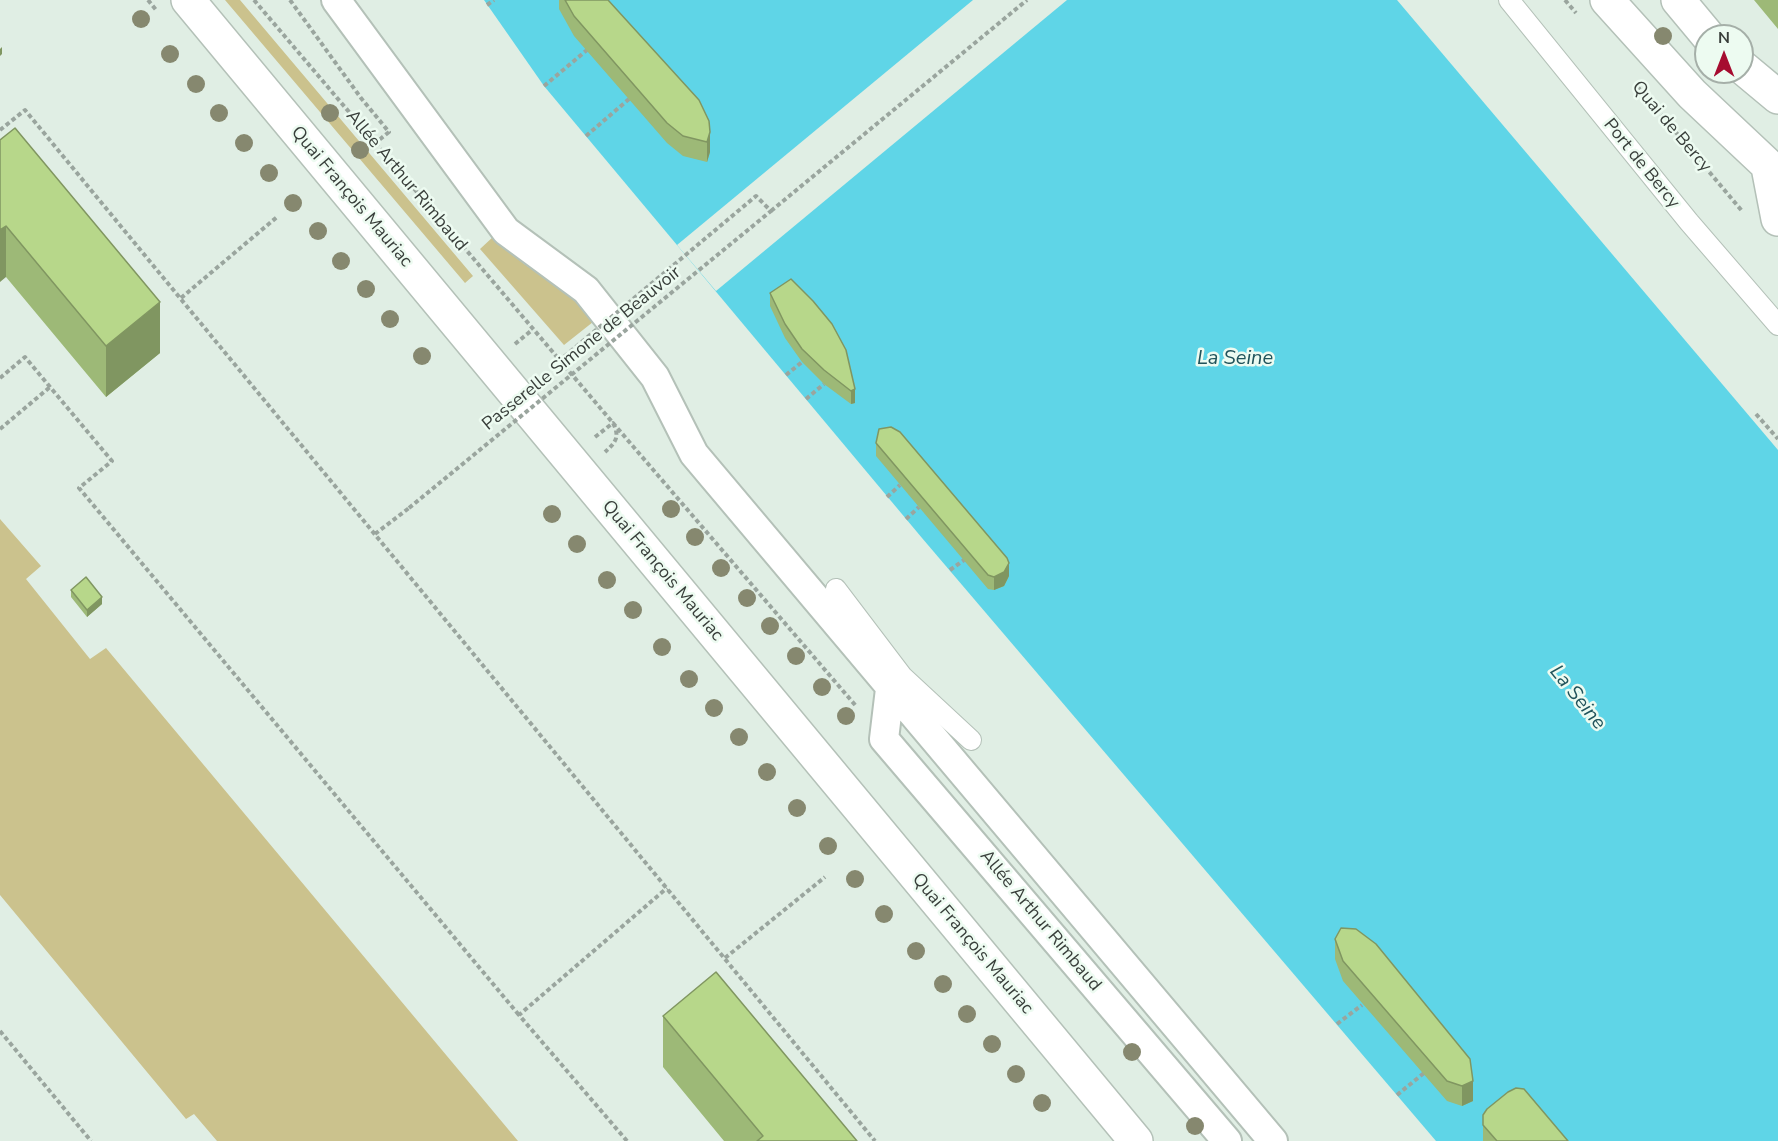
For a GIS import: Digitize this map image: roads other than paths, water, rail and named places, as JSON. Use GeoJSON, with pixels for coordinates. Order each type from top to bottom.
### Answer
{"type":"FeatureCollection","features":[{"type":"Feature","properties":{"kind":"main road","name":"Quai François Mauriac"},"geometry":{"type":"LineString","coordinates":[[188,0],[1136,1141]]}},
{"type":"Feature","properties":{"kind":"main road","name":"Quai de Bercy"},"geometry":{"type":"LineString","coordinates":[[1607,0],[1692,94],[1773,171]]}},
{"type":"Feature","properties":{"kind":"main road"},"geometry":{"type":"LineString","coordinates":[[1678,0],[1698,24]]}},
{"type":"Feature","properties":{"kind":"main road"},"geometry":{"type":"LineString","coordinates":[[1754,66],[1778,80]]}},
{"type":"Feature","properties":{"kind":"main road"},"geometry":{"type":"LineString","coordinates":[[1754,77],[1778,97]]}},
{"type":"Feature","properties":{"kind":"main road"},"geometry":{"type":"LineString","coordinates":[[1763,219],[1773,171]]}},
{"type":"Feature","properties":{"kind":"street"},"geometry":{"type":"LineString","coordinates":[[336,0],[506,231],[586,290],[655,377],[694,454],[896,683],[1273,1141]]}},
{"type":"Feature","properties":{"kind":"street","name":"Allée Arthur Rimbaud"},"geometry":{"type":"LineString","coordinates":[[896,683],[884,739],[1227,1141]]}},
{"type":"Feature","properties":{"kind":"lane","name":"Port de Bercy"},"geometry":{"type":"LineString","coordinates":[[1509,0],[1689,222],[1778,325]]}},
{"type":"Feature","properties":{"kind":"lane"},"geometry":{"type":"LineString","coordinates":[[836,589],[896,683],[971,740]]}},
{"type":"Feature","properties":{"kind":"water","name":"La Seine"},"geometry":{"type":"Polygon","coordinates":[[[484,0],[1397,0],[1778,450],[1778,1141],[1436,1141],[922,538],[544,86],[484,0]]]}}]}
